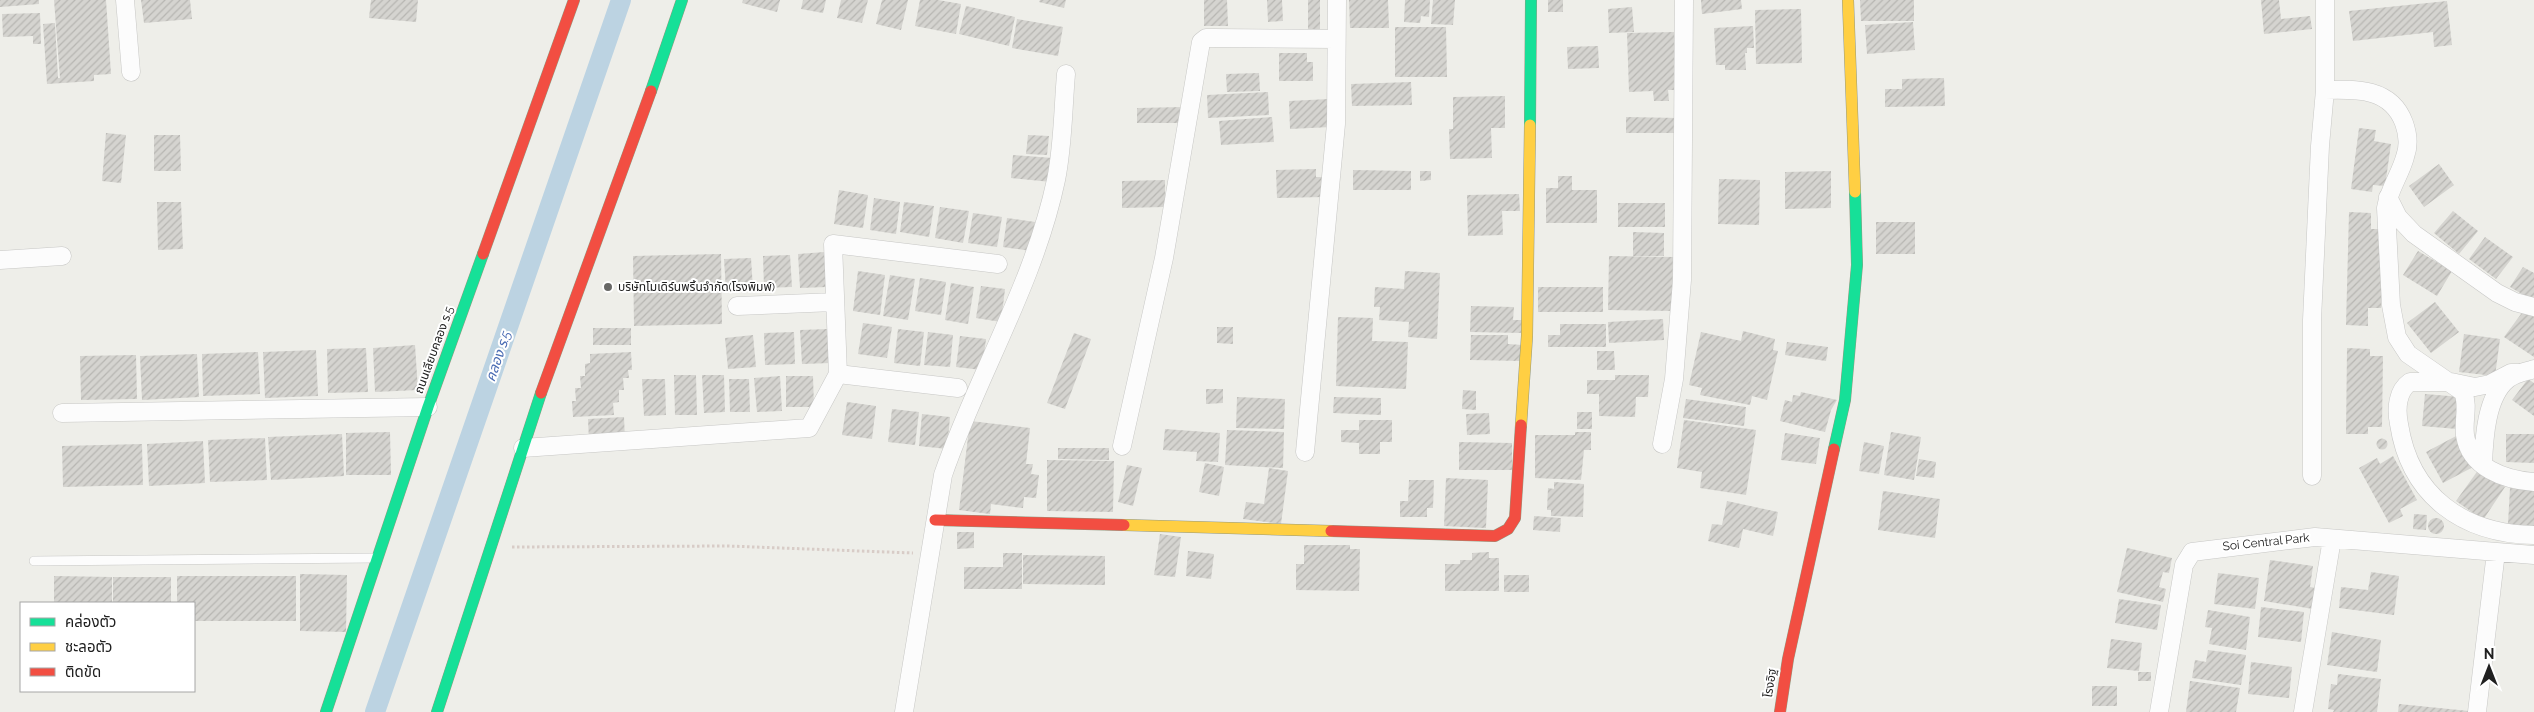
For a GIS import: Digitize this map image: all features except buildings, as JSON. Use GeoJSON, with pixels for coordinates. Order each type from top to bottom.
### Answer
{"type":"FeatureCollection","features":[{"type":"Feature","properties":{"kind":"street"},"geometry":{"type":"LineString","coordinates":[[125,0],[131,72]]}},
{"type":"Feature","properties":{"kind":"street","name":"ถนนเลียบคลอง ร.5"},"geometry":{"type":"LineString","coordinates":[[326,712],[428,407],[574,0]]}},
{"type":"Feature","properties":{"kind":"street"},"geometry":{"type":"LineString","coordinates":[[437,712],[523,448],[628,158],[682,0]]}},
{"type":"Feature","properties":{"kind":"street"},"geometry":{"type":"LineString","coordinates":[[1306,452],[1334,150],[1336,0]]}},
{"type":"Feature","properties":{"kind":"street"},"geometry":{"type":"LineString","coordinates":[[936,520],[1495,536],[1508,529],[1515,518],[1528,336],[1531,0]]}},
{"type":"Feature","properties":{"kind":"street"},"geometry":{"type":"LineString","coordinates":[[1662,444],[1674,379],[1682,280],[1684,0]]}},
{"type":"Feature","properties":{"kind":"street","name":"โรงอิฐ"},"geometry":{"type":"LineString","coordinates":[[1780,712],[1788,659],[1846,390],[1856,265],[1848,0]]}},
{"type":"Feature","properties":{"kind":"street"},"geometry":{"type":"LineString","coordinates":[[2312,476],[2313,285],[2325,90],[2325,0]]}},
{"type":"Feature","properties":{"kind":"street"},"geometry":{"type":"LineString","coordinates":[[1122,446],[1164,258],[1201,42],[1206,38],[1336,39]]}},
{"type":"Feature","properties":{"kind":"street"},"geometry":{"type":"LineString","coordinates":[[904,712],[928,553],[936,520],[943,475],[956,438],[1017,298],[1047,212],[1056,179],[1066,74]]}},
{"type":"Feature","properties":{"kind":"street"},"geometry":{"type":"LineString","coordinates":[[2325,90],[2357,89],[2369,91],[2386,98],[2398,110],[2406,128],[2408,146],[2405,158],[2388,196],[2386,220],[2394,328],[2408,354],[2451,382],[2464,394],[2466,438],[2473,453],[2483,464],[2502,477],[2534,482]]}},
{"type":"Feature","properties":{"kind":"street"},"geometry":{"type":"LineString","coordinates":[[2388,196],[2398,217],[2414,234],[2497,293],[2515,302],[2534,307]]}},
{"type":"Feature","properties":{"kind":"street"},"geometry":{"type":"LineString","coordinates":[[523,448],[809,428],[838,374],[833,244],[998,264]]}},
{"type":"Feature","properties":{"kind":"street"},"geometry":{"type":"LineString","coordinates":[[0,260],[62,256]]}},
{"type":"Feature","properties":{"kind":"street"},"geometry":{"type":"LineString","coordinates":[[738,306],[834,302]]}},
{"type":"Feature","properties":{"kind":"street"},"geometry":{"type":"LineString","coordinates":[[2526,371],[2511,373],[2482,386],[2466,387],[2451,382],[2412,381],[2404,387],[2399,398],[2399,428],[2417,479],[2432,496],[2473,522],[2503,533],[2534,535]]}},
{"type":"Feature","properties":{"kind":"street"},"geometry":{"type":"LineString","coordinates":[[2483,464],[2484,427],[2488,412],[2501,385],[2526,371]]}},
{"type":"Feature","properties":{"kind":"street"},"geometry":{"type":"LineString","coordinates":[[838,374],[958,388]]}},
{"type":"Feature","properties":{"kind":"street"},"geometry":{"type":"LineString","coordinates":[[62,413],[428,407]]}},
{"type":"Feature","properties":{"kind":"street","name":"Soi Central Park"},"geometry":{"type":"LineString","coordinates":[[2159,712],[2184,565],[2189,555],[2196,550],[2315,537],[2534,554]]}},
{"type":"Feature","properties":{"kind":"street"},"geometry":{"type":"LineString","coordinates":[[2303,712],[2332,539]]}},
{"type":"Feature","properties":{"kind":"street"},"geometry":{"type":"LineString","coordinates":[[2477,712],[2496,552]]}},
{"type":"Feature","properties":{"kind":"lane"},"geometry":{"type":"LineString","coordinates":[[34,561],[379,558]]}},
{"type":"Feature","properties":{"kind":"path"},"geometry":{"type":"LineString","coordinates":[[491,547],[728,546],[928,553]]}},
{"type":"Feature","properties":{"kind":"waterway","name":"คลอง ร.5"},"geometry":{"type":"LineString","coordinates":[[375,712],[621,0]]}},
{"type":"Feature","properties":{"kind":"traffic: fast"},"geometry":{"type":"LineString","coordinates":[[651,91],[682,0]]}},
{"type":"Feature","properties":{"kind":"traffic: fast"},"geometry":{"type":"LineString","coordinates":[[1530,125],[1531,0]]}},
{"type":"Feature","properties":{"kind":"traffic: fast"},"geometry":{"type":"LineString","coordinates":[[1834,449],[1845,400],[1857,265],[1855,192]]}},
{"type":"Feature","properties":{"kind":"traffic: fast"},"geometry":{"type":"LineString","coordinates":[[326,712],[428,407],[483,254]]}},
{"type":"Feature","properties":{"kind":"traffic: fast"},"geometry":{"type":"LineString","coordinates":[[437,712],[541,393]]}},
{"type":"Feature","properties":{"kind":"traffic: slow"},"geometry":{"type":"LineString","coordinates":[[1848,0],[1855,192]]}},
{"type":"Feature","properties":{"kind":"traffic: slow"},"geometry":{"type":"LineString","coordinates":[[1521,425],[1527,336],[1530,125]]}},
{"type":"Feature","properties":{"kind":"traffic: slow"},"geometry":{"type":"LineString","coordinates":[[1124,525],[1331,531]]}},
{"type":"Feature","properties":{"kind":"traffic: jam"},"geometry":{"type":"LineString","coordinates":[[483,254],[574,0]]}},
{"type":"Feature","properties":{"kind":"traffic: jam"},"geometry":{"type":"LineString","coordinates":[[541,393],[651,91]]}},
{"type":"Feature","properties":{"kind":"traffic: jam"},"geometry":{"type":"LineString","coordinates":[[1331,531],[1495,536],[1508,529],[1515,518],[1521,425]]}},
{"type":"Feature","properties":{"kind":"traffic: jam"},"geometry":{"type":"LineString","coordinates":[[1780,712],[1788,659],[1834,449]]}},
{"type":"Feature","properties":{"kind":"traffic: jam"},"geometry":{"type":"LineString","coordinates":[[935,520],[1124,525]]}},
{"type":"Feature","properties":{"kind":"place","name":"บริษัทโมเดิร์นพริ้นจำกัด(โรงพิมพ์)"},"geometry":{"type":"Point","coordinates":[608,287]}}]}
